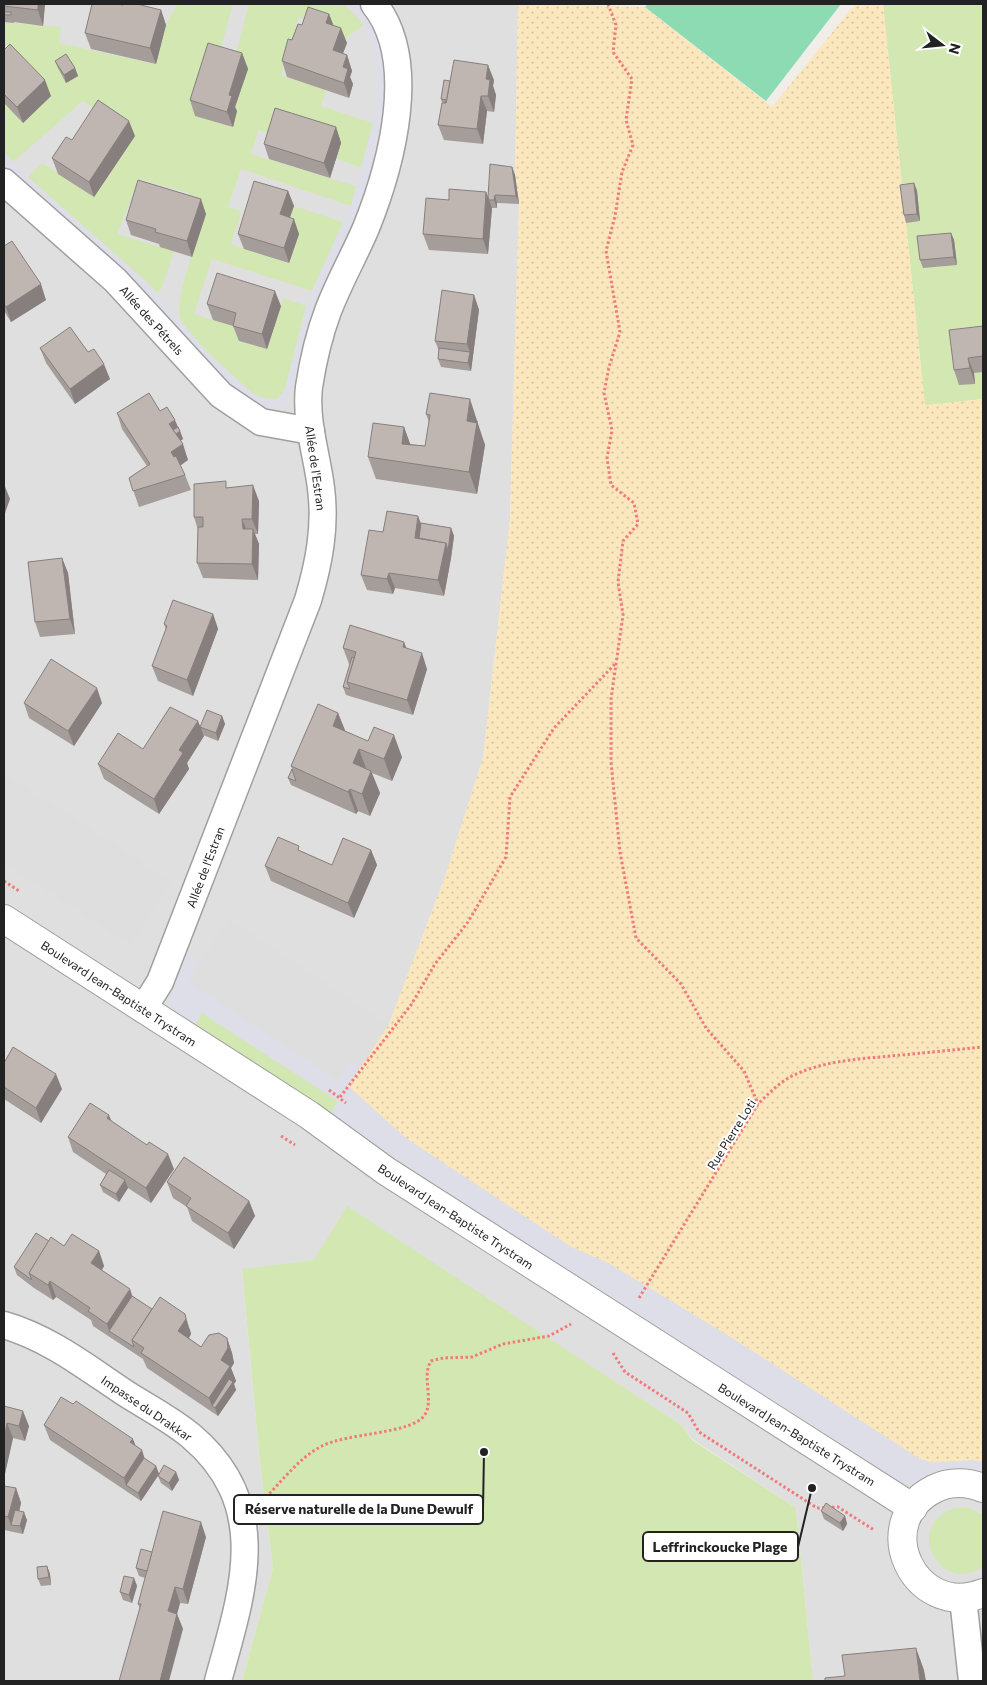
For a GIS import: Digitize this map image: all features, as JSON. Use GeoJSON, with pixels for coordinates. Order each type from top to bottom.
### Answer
{"type":"FeatureCollection","features":[{"type":"Feature","properties":{"kind":"street","name":"Allée de l'Estran"},"geometry":{"type":"LineString","coordinates":[[143,1009],[160,982],[308,600],[319,558],[323,516],[321,487],[311,431],[308,395],[321,332],[377,196],[395,118],[398,88],[397,60],[388,25],[374,4]]}},
{"type":"Feature","properties":{"kind":"street","name":"Allée des Pétrels"},"geometry":{"type":"LineString","coordinates":[[4,182],[127,292],[221,395],[261,422],[311,431]]}},
{"type":"Feature","properties":{"kind":"street","name":"Boulevard Jean-Baptiste Trystram"},"geometry":{"type":"LineString","coordinates":[[4,919],[309,1115],[615,1334],[913,1508]]}},
{"type":"Feature","properties":{"kind":"street","name":"Impasse du Drakkar"},"geometry":{"type":"LineString","coordinates":[[4,1325],[27,1332],[52,1344],[190,1435],[222,1469],[234,1494],[242,1520],[245,1553],[243,1589],[218,1681]]}},
{"type":"Feature","properties":{"kind":"street"},"geometry":{"type":"LineString","coordinates":[[972,1681],[973,1595],[945,1596],[924,1585],[911,1571],[903,1548],[905,1524],[913,1508],[927,1494],[944,1485],[964,1483],[983,1488]]}},
{"type":"Feature","properties":{"kind":"path"},"geometry":{"type":"LineString","coordinates":[[608,4],[616,25],[613,52],[632,79],[626,120],[634,145],[622,172],[615,216],[606,251],[620,332],[609,367],[604,394],[612,430],[607,458],[611,485],[634,504],[638,524],[623,541],[618,582],[623,614],[611,699],[611,762],[620,852],[636,938],[681,984],[706,1028],[744,1070],[758,1104]]}},
{"type":"Feature","properties":{"kind":"path"},"geometry":{"type":"LineString","coordinates":[[340,1097],[411,1005],[435,964],[468,922],[506,857],[510,797],[554,728],[616,662]]}},
{"type":"Feature","properties":{"kind":"path","name":"Rue Pierre Loti"},"geometry":{"type":"LineString","coordinates":[[615,1334],[758,1104],[773,1088],[808,1069],[854,1060],[983,1047]]}},
{"type":"Feature","properties":{"kind":"path"},"geometry":{"type":"LineString","coordinates":[[278,1134],[302,1149]]}},
{"type":"Feature","properties":{"kind":"path"},"geometry":{"type":"LineString","coordinates":[[242,1520],[303,1459],[321,1446],[344,1437],[414,1425],[427,1410],[426,1370],[431,1361],[443,1358],[472,1357],[503,1344],[549,1336],[573,1323],[565,1318]]}},
{"type":"Feature","properties":{"kind":"path"},"geometry":{"type":"LineString","coordinates":[[615,1334],[625,1372],[688,1413],[699,1432],[817,1508],[838,1507],[903,1548]]}},
{"type":"Feature","properties":{"kind":"shaded area"},"geometry":{"type":"Polygon","coordinates":[[[4,4],[518,4],[515,175],[519,202],[510,520],[483,758],[445,877],[389,1024],[348,1086],[920,1459],[983,1462],[983,1681],[813,1681],[796,1508],[692,1439],[683,1426],[592,1367],[314,1260],[242,1270],[260,1464],[273,1568],[242,1681],[4,1681],[4,4]]]}},
{"type":"Feature","properties":{"kind":"shaded area"},"geometry":{"type":"Polygon","coordinates":[[[343,4],[354,4],[377,35],[384,69],[384,96],[379,131],[362,200],[312,315],[293,392],[285,404],[279,407],[267,408],[245,397],[217,373],[121,267],[4,164],[4,152],[28,177],[147,282],[207,352],[249,390],[258,397],[277,399],[284,392],[312,291],[351,206],[373,123],[377,83],[376,55],[361,20],[343,4]]]}},
{"type":"Feature","properties":{"kind":"shaded area"},"geometry":{"type":"Polygon","coordinates":[[[4,774],[171,881],[130,944],[4,863],[4,774]]]}},
{"type":"Feature","properties":{"kind":"shaded area"},"geometry":{"type":"Polygon","coordinates":[[[230,918],[389,1024],[361,1067],[351,1060],[337,1080],[188,981],[230,918]]]}},
{"type":"Feature","properties":{"kind":"shaded area"},"geometry":{"type":"Polygon","coordinates":[[[185,952],[200,962],[188,981],[337,1080],[351,1060],[361,1067],[348,1086],[407,1139],[571,1247],[608,1263],[732,1338],[920,1459],[932,1463],[972,1460],[983,1462],[983,1472],[960,1468],[941,1472],[918,1482],[907,1484],[893,1479],[430,1182],[331,1113],[338,1101],[202,1013],[195,1025],[174,1012],[169,1005],[169,998],[185,952]]]}},
{"type":"Feature","properties":{"kind":"green space"},"geometry":{"type":"Polygon","coordinates":[[[177,4],[233,4],[218,59],[234,110],[233,64],[249,4],[343,4],[364,25],[342,41],[313,22],[299,17],[281,75],[326,90],[321,106],[373,123],[362,168],[258,130],[251,154],[356,186],[351,206],[241,169],[228,207],[242,211],[231,244],[244,249],[285,229],[294,206],[343,222],[312,291],[212,259],[194,314],[213,320],[281,306],[283,298],[306,306],[284,392],[277,399],[258,396],[247,389],[203,348],[188,331],[180,318],[179,308],[184,282],[206,214],[185,208],[189,193],[139,179],[117,234],[174,251],[162,287],[158,293],[28,177],[42,163],[94,197],[104,116],[83,101],[13,162],[4,152],[4,103],[23,123],[4,71],[4,22],[61,27],[59,43],[155,64],[166,25],[177,4]]]}},
{"type":"Feature","properties":{"kind":"green space"},"geometry":{"type":"Polygon","coordinates":[[[648,4],[841,4],[766,101],[645,7],[648,4]]]}},
{"type":"Feature","properties":{"kind":"green space"},"geometry":{"type":"Polygon","coordinates":[[[883,4],[983,4],[983,399],[925,406],[883,4]]]}},
{"type":"Feature","properties":{"kind":"green space"},"geometry":{"type":"Polygon","coordinates":[[[202,1013],[338,1101],[331,1113],[195,1025],[202,1013]]]}},
{"type":"Feature","properties":{"kind":"green space"},"geometry":{"type":"Polygon","coordinates":[[[347,1206],[683,1426],[692,1440],[796,1508],[813,1681],[242,1681],[273,1568],[260,1464],[242,1269],[314,1260],[347,1206]]]}},
{"type":"Feature","properties":{"kind":"green space"},"geometry":{"type":"Polygon","coordinates":[[[955,1508],[970,1508],[983,1515],[983,1566],[968,1573],[954,1573],[942,1566],[933,1556],[929,1543],[931,1529],[939,1517],[955,1508]]]}},
{"type":"Feature","properties":{"kind":"sand"},"geometry":{"type":"Polygon","coordinates":[[[518,4],[645,7],[772,107],[855,4],[883,4],[925,405],[983,399],[983,1462],[933,1462],[920,1459],[732,1338],[608,1263],[571,1247],[407,1139],[347,1086],[389,1024],[445,877],[483,758],[510,520],[519,202],[515,175],[518,4]]]}},
{"type":"Feature","properties":{"kind":"building"},"geometry":{"type":"Polygon","coordinates":[[[4,4],[38,4],[38,10],[4,6],[4,4]]]}},
{"type":"Feature","properties":{"kind":"building"},"geometry":{"type":"Polygon","coordinates":[[[92,4],[137,4],[161,10],[150,48],[85,33],[92,4]]]}},
{"type":"Feature","properties":{"kind":"building"},"geometry":{"type":"Polygon","coordinates":[[[308,7],[329,14],[326,23],[341,28],[333,50],[347,55],[343,67],[348,69],[344,83],[282,61],[288,39],[292,40],[298,24],[302,25],[308,7]]]}},
{"type":"Feature","properties":{"kind":"building"},"geometry":{"type":"Polygon","coordinates":[[[4,12],[11,12],[11,15],[4,15],[4,12]]]}},
{"type":"Feature","properties":{"kind":"building"},"geometry":{"type":"Polygon","coordinates":[[[208,43],[242,53],[229,95],[232,96],[227,112],[190,100],[208,43]]]}},
{"type":"Feature","properties":{"kind":"building"},"geometry":{"type":"Polygon","coordinates":[[[10,44],[45,80],[17,107],[4,94],[4,50],[10,44]]]}},
{"type":"Feature","properties":{"kind":"building"},"geometry":{"type":"Polygon","coordinates":[[[66,54],[75,68],[64,75],[55,61],[66,54]]]}},
{"type":"Feature","properties":{"kind":"building"},"geometry":{"type":"Polygon","coordinates":[[[454,60],[488,65],[486,79],[490,80],[488,96],[481,96],[477,129],[438,125],[442,103],[446,103],[454,60]]]}},
{"type":"Feature","properties":{"kind":"building"},"geometry":{"type":"Polygon","coordinates":[[[444,80],[450,81],[446,103],[446,100],[441,99],[444,80]]]}},
{"type":"Feature","properties":{"kind":"building"},"geometry":{"type":"Polygon","coordinates":[[[98,100],[129,121],[89,182],[52,158],[66,137],[72,140],[98,100]]]}},
{"type":"Feature","properties":{"kind":"building"},"geometry":{"type":"Polygon","coordinates":[[[275,108],[336,127],[324,163],[264,144],[275,108]]]}},
{"type":"Feature","properties":{"kind":"building"},"geometry":{"type":"Polygon","coordinates":[[[490,164],[512,167],[516,196],[495,195],[494,200],[489,200],[490,164]]]}},
{"type":"Feature","properties":{"kind":"building"},"geometry":{"type":"Polygon","coordinates":[[[138,180],[201,199],[187,241],[155,232],[156,229],[126,220],[138,180]]]}},
{"type":"Feature","properties":{"kind":"building"},"geometry":{"type":"Polygon","coordinates":[[[254,181],[288,191],[280,214],[294,219],[284,248],[238,234],[254,181]]]}},
{"type":"Feature","properties":{"kind":"building"},"geometry":{"type":"Polygon","coordinates":[[[914,183],[917,214],[904,215],[900,185],[914,183]]]}},
{"type":"Feature","properties":{"kind":"building"},"geometry":{"type":"Polygon","coordinates":[[[449,189],[486,192],[483,239],[423,234],[426,198],[449,200],[449,189]]]}},
{"type":"Feature","properties":{"kind":"building"},"geometry":{"type":"Polygon","coordinates":[[[951,233],[954,257],[920,260],[917,236],[951,233]]]}},
{"type":"Feature","properties":{"kind":"building"},"geometry":{"type":"Polygon","coordinates":[[[12,241],[41,284],[6,307],[4,304],[4,246],[12,241]]]}},
{"type":"Feature","properties":{"kind":"building"},"geometry":{"type":"Polygon","coordinates":[[[217,273],[275,291],[262,334],[233,326],[236,313],[207,304],[217,273]]]}},
{"type":"Feature","properties":{"kind":"building"},"geometry":{"type":"Polygon","coordinates":[[[442,290],[474,295],[467,344],[435,341],[442,290]]]}},
{"type":"Feature","properties":{"kind":"building"},"geometry":{"type":"Polygon","coordinates":[[[983,326],[983,356],[968,358],[970,368],[954,370],[949,330],[983,326]]]}},
{"type":"Feature","properties":{"kind":"building"},"geometry":{"type":"Polygon","coordinates":[[[70,327],[88,352],[94,349],[104,364],[70,389],[40,348],[70,327]]]}},
{"type":"Feature","properties":{"kind":"building"},"geometry":{"type":"Polygon","coordinates":[[[439,348],[470,352],[468,363],[438,359],[439,348]]]}},
{"type":"Feature","properties":{"kind":"building"},"geometry":{"type":"Polygon","coordinates":[[[149,393],[160,411],[167,407],[175,420],[169,424],[183,444],[171,452],[174,457],[176,456],[185,475],[133,491],[129,478],[150,464],[117,413],[149,393]]]}},
{"type":"Feature","properties":{"kind":"building"},"geometry":{"type":"Polygon","coordinates":[[[430,393],[470,399],[467,421],[477,423],[469,472],[368,457],[373,423],[404,427],[402,444],[425,446],[430,415],[426,414],[430,393]]]}},
{"type":"Feature","properties":{"kind":"building"},"geometry":{"type":"Polygon","coordinates":[[[178,427],[180,431],[176,434],[173,430],[178,427]]]}},
{"type":"Feature","properties":{"kind":"building"},"geometry":{"type":"Polygon","coordinates":[[[226,481],[226,488],[253,485],[252,519],[242,519],[243,529],[253,529],[252,564],[197,563],[198,527],[203,527],[203,517],[194,517],[194,484],[226,481]]]}},
{"type":"Feature","properties":{"kind":"building"},"geometry":{"type":"Polygon","coordinates":[[[387,511],[418,516],[415,538],[446,543],[438,580],[389,573],[387,579],[361,575],[369,530],[383,532],[387,511]]]}},
{"type":"Feature","properties":{"kind":"building"},"geometry":{"type":"Polygon","coordinates":[[[421,523],[451,528],[448,551],[446,543],[419,538],[421,523]]]}},
{"type":"Feature","properties":{"kind":"building"},"geometry":{"type":"Polygon","coordinates":[[[62,558],[70,619],[35,622],[28,562],[62,558]]]}},
{"type":"Feature","properties":{"kind":"building"},"geometry":{"type":"Polygon","coordinates":[[[173,600],[213,614],[187,680],[152,666],[167,626],[164,624],[173,600]]]}},
{"type":"Feature","properties":{"kind":"building"},"geometry":{"type":"Polygon","coordinates":[[[350,625],[404,642],[403,647],[422,653],[407,700],[347,682],[356,652],[343,648],[350,625]]]}},
{"type":"Feature","properties":{"kind":"building"},"geometry":{"type":"Polygon","coordinates":[[[352,657],[354,658],[347,682],[350,689],[343,687],[352,657]]]}},
{"type":"Feature","properties":{"kind":"building"},"geometry":{"type":"Polygon","coordinates":[[[51,659],[97,688],[68,731],[24,703],[51,659]]]}},
{"type":"Feature","properties":{"kind":"building"},"geometry":{"type":"Polygon","coordinates":[[[318,704],[338,713],[333,726],[368,741],[374,727],[394,735],[384,759],[359,749],[353,763],[371,771],[362,794],[350,789],[348,792],[291,766],[318,704]]]}},
{"type":"Feature","properties":{"kind":"building"},"geometry":{"type":"Polygon","coordinates":[[[170,707],[198,721],[179,750],[183,753],[154,799],[98,764],[118,733],[143,749],[170,707]]]}},
{"type":"Feature","properties":{"kind":"building"},"geometry":{"type":"Polygon","coordinates":[[[207,710],[222,716],[216,733],[200,727],[207,710]]]}},
{"type":"Feature","properties":{"kind":"building"},"geometry":{"type":"Polygon","coordinates":[[[292,769],[296,781],[288,778],[292,769]]]}},
{"type":"Feature","properties":{"kind":"building"},"geometry":{"type":"Polygon","coordinates":[[[278,837],[299,846],[298,850],[332,865],[343,838],[371,850],[348,903],[265,866],[278,837]]]}},
{"type":"Feature","properties":{"kind":"building"},"geometry":{"type":"Polygon","coordinates":[[[13,1047],[56,1074],[36,1108],[4,1087],[4,1063],[13,1047]]]}},
{"type":"Feature","properties":{"kind":"building"},"geometry":{"type":"Polygon","coordinates":[[[90,1103],[109,1115],[107,1118],[147,1145],[149,1142],[168,1154],[146,1188],[68,1137],[90,1103]]]}},
{"type":"Feature","properties":{"kind":"building"},"geometry":{"type":"Polygon","coordinates":[[[184,1157],[249,1201],[228,1233],[186,1206],[191,1198],[167,1182],[184,1157]]]}},
{"type":"Feature","properties":{"kind":"building"},"geometry":{"type":"Polygon","coordinates":[[[109,1170],[125,1180],[116,1194],[100,1185],[109,1170]]]}},
{"type":"Feature","properties":{"kind":"building"},"geometry":{"type":"Polygon","coordinates":[[[36,1233],[49,1241],[29,1273],[32,1280],[14,1267],[36,1233]]]}},
{"type":"Feature","properties":{"kind":"building"},"geometry":{"type":"Polygon","coordinates":[[[72,1234],[99,1251],[91,1263],[130,1289],[107,1324],[88,1311],[90,1308],[50,1281],[48,1285],[29,1273],[51,1237],[64,1246],[72,1234]]]}},
{"type":"Feature","properties":{"kind":"building"},"geometry":{"type":"Polygon","coordinates":[[[132,1296],[152,1309],[132,1340],[134,1347],[109,1331],[132,1296]]]}},
{"type":"Feature","properties":{"kind":"building"},"geometry":{"type":"Polygon","coordinates":[[[160,1297],[185,1314],[186,1319],[178,1331],[201,1347],[209,1335],[219,1333],[227,1338],[228,1348],[221,1360],[230,1366],[209,1398],[141,1353],[144,1348],[132,1340],[160,1297]]]}},
{"type":"Feature","properties":{"kind":"building"},"geometry":{"type":"Polygon","coordinates":[[[229,1379],[233,1382],[215,1408],[212,1406],[229,1379]]]}},
{"type":"Feature","properties":{"kind":"building"},"geometry":{"type":"Polygon","coordinates":[[[61,1397],[73,1404],[76,1401],[133,1439],[130,1442],[142,1450],[124,1478],[44,1425],[61,1397]]]}},
{"type":"Feature","properties":{"kind":"building"},"geometry":{"type":"Polygon","coordinates":[[[4,1406],[23,1411],[19,1426],[7,1423],[4,1439],[4,1406]]]}},
{"type":"Feature","properties":{"kind":"building"},"geometry":{"type":"Polygon","coordinates":[[[144,1458],[156,1466],[138,1493],[126,1485],[144,1458]]]}},
{"type":"Feature","properties":{"kind":"building"},"geometry":{"type":"Polygon","coordinates":[[[164,1465],[176,1472],[169,1483],[158,1476],[164,1465]]]}},
{"type":"Feature","properties":{"kind":"building"},"geometry":{"type":"Polygon","coordinates":[[[4,1486],[16,1488],[8,1517],[4,1516],[4,1486]]]}},
{"type":"Feature","properties":{"kind":"building"},"geometry":{"type":"Polygon","coordinates":[[[826,1503],[845,1516],[840,1523],[821,1511],[826,1503]]]}},
{"type":"Feature","properties":{"kind":"building"},"geometry":{"type":"Polygon","coordinates":[[[15,1510],[24,1512],[20,1526],[11,1525],[15,1510]]]}},
{"type":"Feature","properties":{"kind":"building"},"geometry":{"type":"Polygon","coordinates":[[[163,1511],[201,1522],[183,1589],[175,1587],[168,1611],[177,1614],[160,1681],[119,1681],[141,1604],[138,1604],[163,1511]]]}},
{"type":"Feature","properties":{"kind":"building"},"geometry":{"type":"Polygon","coordinates":[[[141,1549],[152,1552],[147,1571],[136,1568],[141,1549]]]}},
{"type":"Feature","properties":{"kind":"building"},"geometry":{"type":"Polygon","coordinates":[[[47,1566],[49,1577],[38,1579],[37,1567],[47,1566]]]}},
{"type":"Feature","properties":{"kind":"building"},"geometry":{"type":"Polygon","coordinates":[[[124,1576],[134,1578],[129,1595],[120,1592],[124,1576]]]}},
{"type":"Feature","properties":{"kind":"building"},"geometry":{"type":"Polygon","coordinates":[[[916,1648],[920,1681],[825,1681],[825,1678],[845,1676],[842,1655],[916,1648]]]}},
{"type":"Feature","properties":{"kind":"place","name":"Réserve naturelle de la Dune Dewulf"},"geometry":{"type":"Point","coordinates":[484,1452]}},
{"type":"Feature","properties":{"kind":"place","name":"Leffrinckoucke Plage"},"geometry":{"type":"Point","coordinates":[812,1488]}}]}
